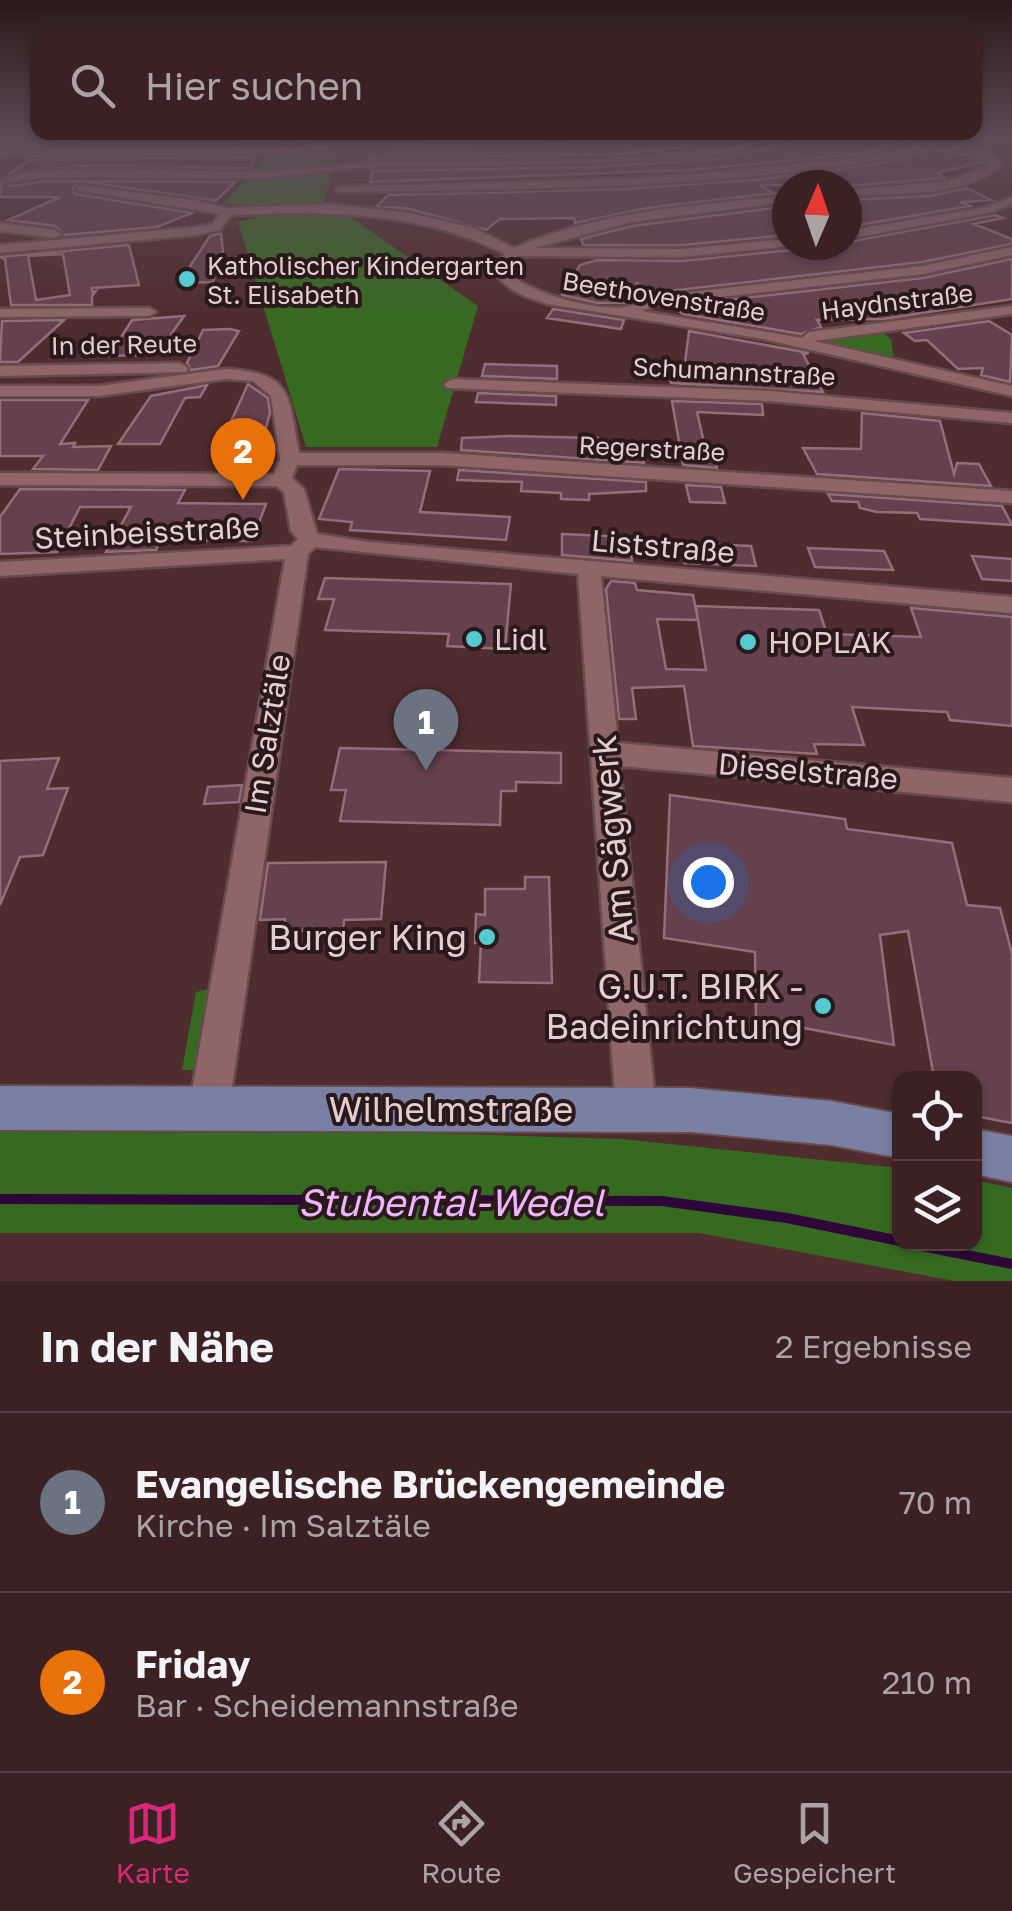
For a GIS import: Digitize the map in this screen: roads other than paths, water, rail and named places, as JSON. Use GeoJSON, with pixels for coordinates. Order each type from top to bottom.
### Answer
{"type":"FeatureCollection","features":[{"type":"Feature","properties":{"kind":"main road","name":"Wilhelmstraße"},"geometry":{"type":"LineString","coordinates":[[0,1108],[636,1109],[745,1113],[892,1135]]}},
{"type":"Feature","properties":{"kind":"main road"},"geometry":{"type":"LineString","coordinates":[[982,1153],[1012,1159]]}},
{"type":"Feature","properties":{"kind":"street"},"geometry":{"type":"LineString","coordinates":[[175,201],[227,212],[342,208],[534,242]]}},
{"type":"Feature","properties":{"kind":"street"},"geometry":{"type":"LineString","coordinates":[[862,232],[989,210],[1010,201]]}},
{"type":"Feature","properties":{"kind":"street","name":"Beethovenstraße"},"geometry":{"type":"LineString","coordinates":[[772,202],[610,223],[534,242],[512,252],[498,268],[507,282],[552,301],[788,340],[1012,391]]}},
{"type":"Feature","properties":{"kind":"street"},"geometry":{"type":"LineString","coordinates":[[0,249],[196,231],[216,227],[227,212]]}},
{"type":"Feature","properties":{"kind":"street"},"geometry":{"type":"LineString","coordinates":[[0,227],[60,235],[76,242]]}},
{"type":"Feature","properties":{"kind":"street"},"geometry":{"type":"LineString","coordinates":[[470,231],[512,252],[682,253],[772,244]]}},
{"type":"Feature","properties":{"kind":"street"},"geometry":{"type":"LineString","coordinates":[[620,314],[656,300],[923,270],[1012,251]]}},
{"type":"Feature","properties":{"kind":"street","name":"Haydnstraße"},"geometry":{"type":"LineString","coordinates":[[788,340],[1012,310]]}},
{"type":"Feature","properties":{"kind":"street"},"geometry":{"type":"LineString","coordinates":[[0,313],[149,312]]}},
{"type":"Feature","properties":{"kind":"street","name":"In der Reute"},"geometry":{"type":"LineString","coordinates":[[0,371],[236,368],[269,382],[279,394],[290,459]]}},
{"type":"Feature","properties":{"kind":"street"},"geometry":{"type":"LineString","coordinates":[[976,382],[991,374],[1012,372]]}},
{"type":"Feature","properties":{"kind":"street","name":"In der Reute"},"geometry":{"type":"LineString","coordinates":[[0,392],[98,391],[248,374]]}},
{"type":"Feature","properties":{"kind":"street","name":"Schumannstraße"},"geometry":{"type":"LineString","coordinates":[[453,384],[770,396],[1012,418]]}},
{"type":"Feature","properties":{"kind":"street"},"geometry":{"type":"LineString","coordinates":[[0,478],[280,480],[290,459]]}},
{"type":"Feature","properties":{"kind":"street","name":"Regerstraße"},"geometry":{"type":"LineString","coordinates":[[290,459],[442,459],[1012,497]]}},
{"type":"Feature","properties":{"kind":"street","name":"Im Salztäle"},"geometry":{"type":"LineString","coordinates":[[208,1108],[270,713],[304,546],[294,490],[280,480]]}},
{"type":"Feature","properties":{"kind":"street","name":"Steinbeisstraße"},"geometry":{"type":"LineString","coordinates":[[0,570],[304,546]]}},
{"type":"Feature","properties":{"kind":"street","name":"Liststraße"},"geometry":{"type":"LineString","coordinates":[[304,546],[1012,604]]}},
{"type":"Feature","properties":{"kind":"street","name":"Am Sägwerk"},"geometry":{"type":"LineString","coordinates":[[589,570],[636,1109]]}},
{"type":"Feature","properties":{"kind":"street","name":"Dieselstraße"},"geometry":{"type":"LineString","coordinates":[[604,753],[1012,790]]}},
{"type":"Feature","properties":{"kind":"waterway","name":"Stubental-Wedel"},"geometry":{"type":"LineString","coordinates":[[0,1199],[662,1201],[787,1218],[892,1239]]}},
{"type":"Feature","properties":{"kind":"waterway","name":"Stubental-Wedel"},"geometry":{"type":"LineString","coordinates":[[947,1251],[1012,1264]]}},
{"type":"Feature","properties":{"kind":"place","name":"Katholischer Kindergarten St. Elisabeth"},"geometry":{"type":"Point","coordinates":[187,279]}},
{"type":"Feature","properties":{"kind":"place","name":"Friday"},"geometry":{"type":"Point","coordinates":[243,500]}},
{"type":"Feature","properties":{"kind":"place","name":"Lidl"},"geometry":{"type":"Point","coordinates":[474,639]}},
{"type":"Feature","properties":{"kind":"place","name":"HOPLAK"},"geometry":{"type":"Point","coordinates":[748,642]}},
{"type":"Feature","properties":{"kind":"place","name":"Evangelische Brückengemeinde"},"geometry":{"type":"Point","coordinates":[426,771]}},
{"type":"Feature","properties":{"kind":"place","name":"Burger King"},"geometry":{"type":"Point","coordinates":[487,937]}},
{"type":"Feature","properties":{"kind":"place","name":"G.U.T. BIRK - Badeinrichtung"},"geometry":{"type":"Point","coordinates":[823,1006]}}]}
